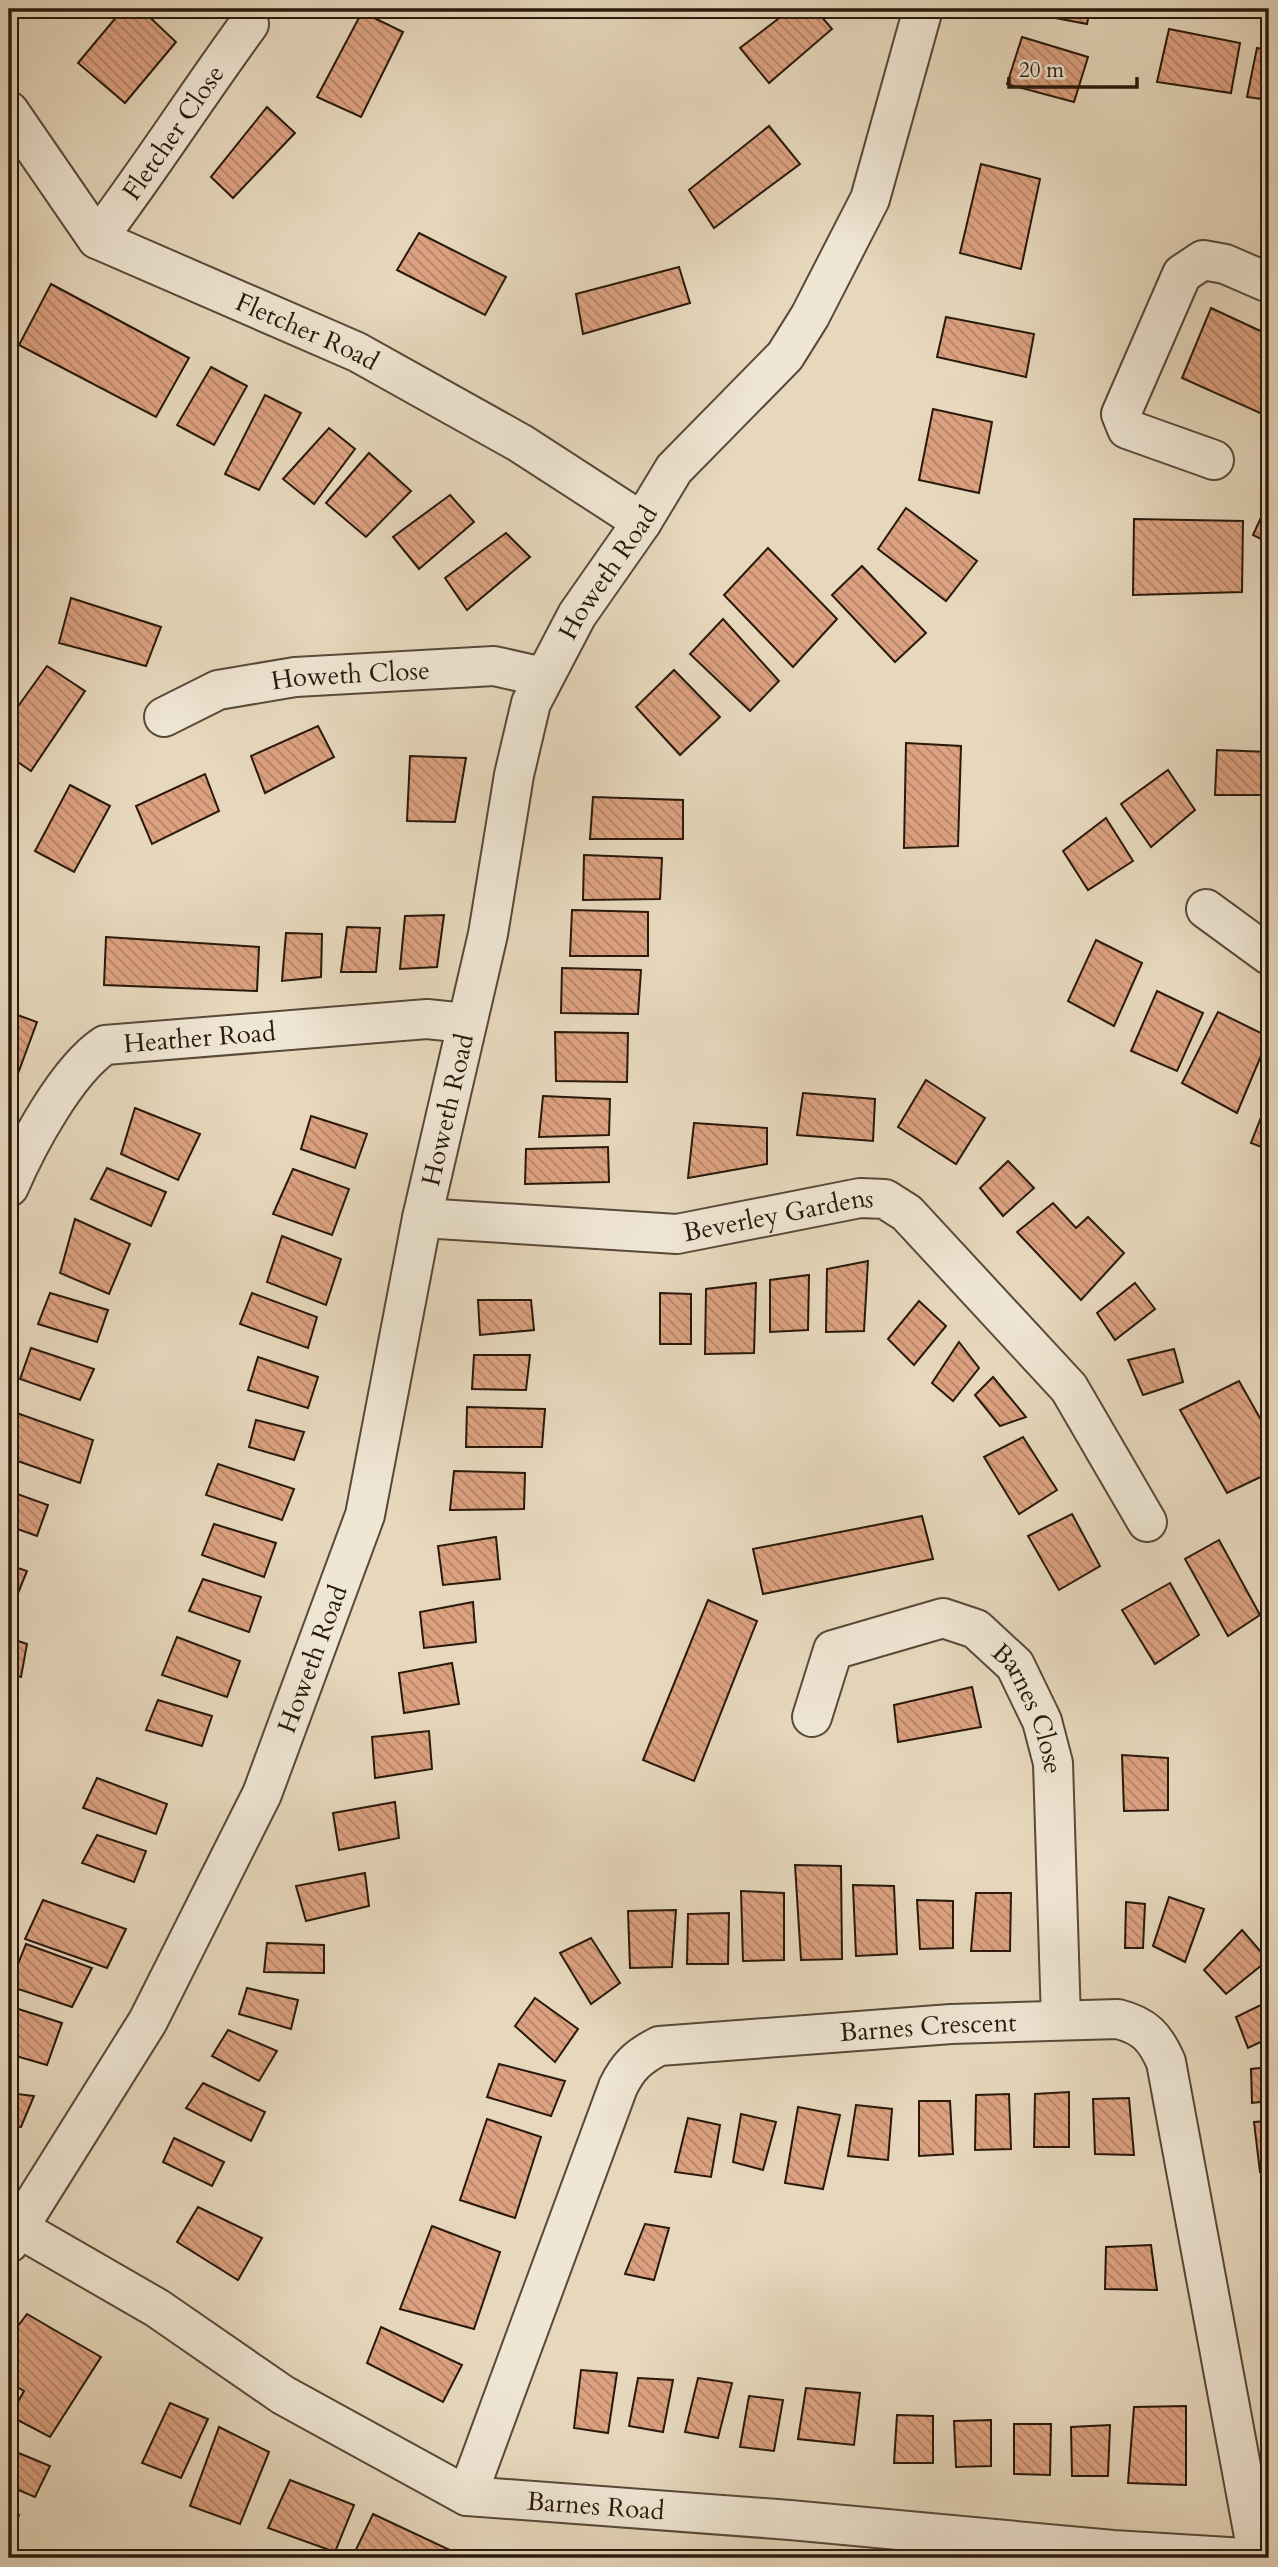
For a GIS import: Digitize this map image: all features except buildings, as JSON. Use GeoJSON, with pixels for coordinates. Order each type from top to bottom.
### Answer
{"type":"FeatureCollection","features":[{"type":"Feature","properties":{"kind":"street","name":"Howeth Road"},"geometry":{"type":"LineString","coordinates":[[12,2230],[148,2021],[262,1794],[365,1514],[422,1218],[465,1023],[488,934],[517,763],[531,703],[577,615],[642,522],[674,469],[785,356],[847,248],[870,199],[886,149],[923,9]]}},
{"type":"Feature","properties":{"kind":"street","name":"Fletcher Close"},"geometry":{"type":"LineString","coordinates":[[97,239],[160,155],[211,75],[249,24]]}},
{"type":"Feature","properties":{"kind":"street"},"geometry":{"type":"LineString","coordinates":[[9,111],[97,239]]}},
{"type":"Feature","properties":{"kind":"street","name":"Fletcher Road"},"geometry":{"type":"LineString","coordinates":[[97,239],[357,352],[520,443],[642,522]]}},
{"type":"Feature","properties":{"kind":"street"},"geometry":{"type":"LineString","coordinates":[[1214,460],[1127,429],[1121,414],[1182,274],[1203,260],[1225,264],[1269,283]]}},
{"type":"Feature","properties":{"kind":"street","name":"Howeth Close"},"geometry":{"type":"LineString","coordinates":[[164,718],[218,690],[295,677],[494,666],[543,677]]}},
{"type":"Feature","properties":{"kind":"street"},"geometry":{"type":"LineString","coordinates":[[1206,909],[1269,955]]}},
{"type":"Feature","properties":{"kind":"street","name":"Heather Road"},"geometry":{"type":"LineString","coordinates":[[9,1187],[63,1092],[92,1054],[104,1045],[427,1019],[465,1023]]}},
{"type":"Feature","properties":{"kind":"street","name":"Beverley Gardens"},"geometry":{"type":"LineString","coordinates":[[422,1218],[677,1234],[860,1198],[885,1199],[907,1213],[1069,1388],[1147,1522]]}},
{"type":"Feature","properties":{"kind":"street","name":"Barnes Close"},"geometry":{"type":"LineString","coordinates":[[812,1717],[833,1650],[943,1618],[976,1629],[1015,1665],[1042,1721],[1053,1763],[1061,2020]]}},
{"type":"Feature","properties":{"kind":"street","name":"Barnes Crescent"},"geometry":{"type":"LineString","coordinates":[[467,2496],[618,2087],[627,2069],[639,2056],[659,2046],[951,2024],[1118,2019],[1137,2024],[1155,2038],[1166,2062],[1258,2558]]}},
{"type":"Feature","properties":{"kind":"street","name":"Barnes Road"},"geometry":{"type":"LineString","coordinates":[[12,2230],[157,2308],[283,2395],[467,2496],[1245,2558]]}}]}
